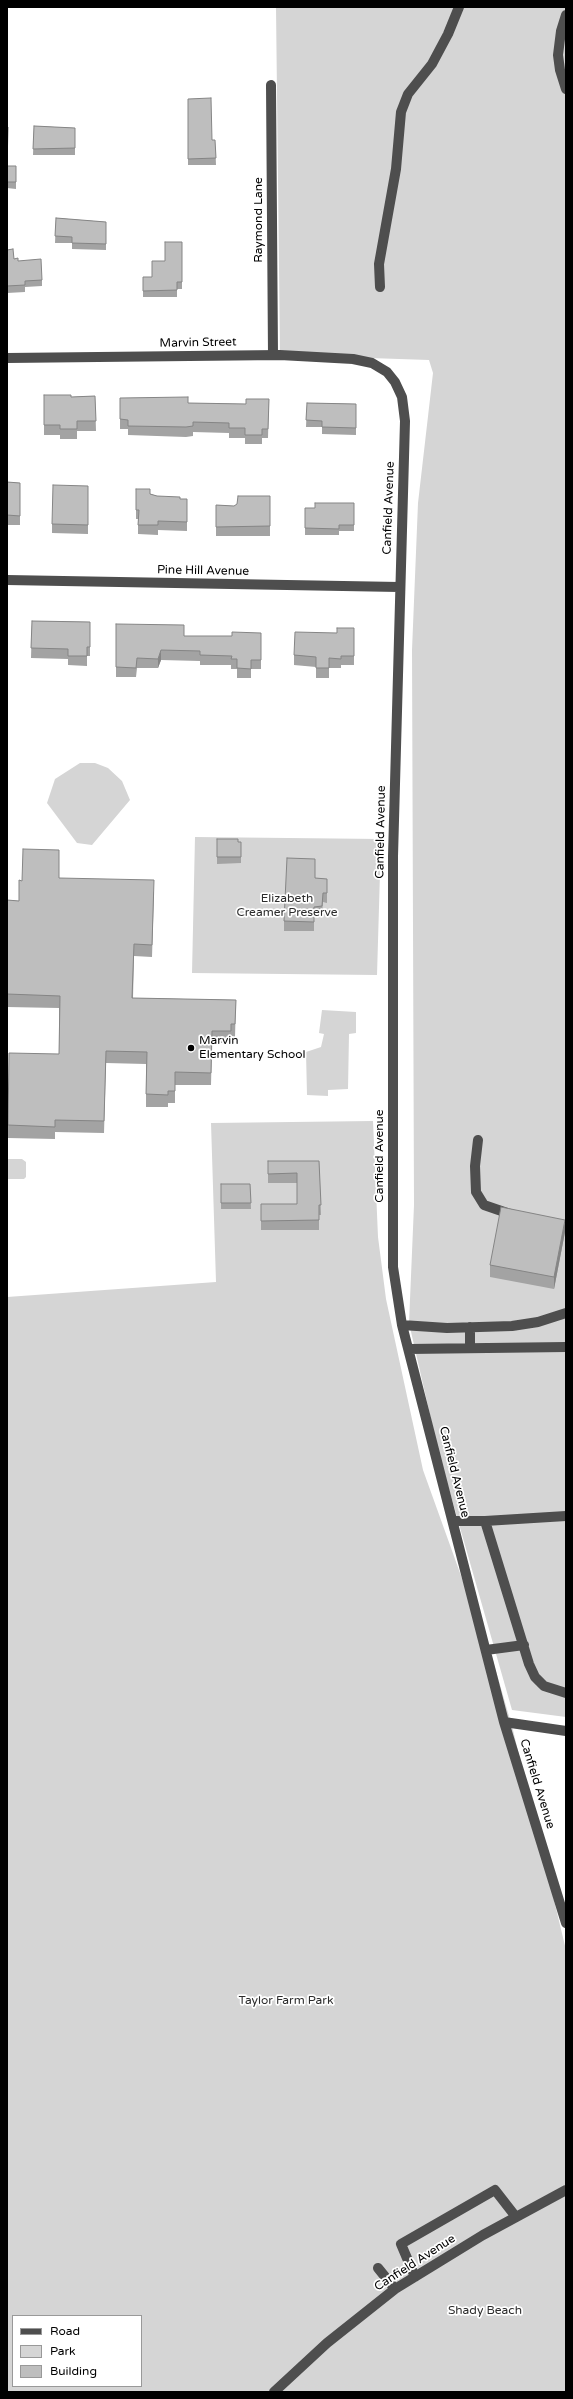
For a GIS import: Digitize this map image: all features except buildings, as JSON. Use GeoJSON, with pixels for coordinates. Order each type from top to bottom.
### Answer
{"type":"FeatureCollection","features":[{"type":"Feature","properties":{"kind":"street"},"geometry":{"type":"LineString","coordinates":[[380,287],[379,264],[396,169],[401,112],[408,94],[432,64],[448,34],[459,7]]}},
{"type":"Feature","properties":{"kind":"street"},"geometry":{"type":"LineString","coordinates":[[566,15],[561,31],[558,55],[560,70],[566,89]]}},
{"type":"Feature","properties":{"kind":"street","name":"Raymond Lane"},"geometry":{"type":"LineString","coordinates":[[271,84],[272,355]]}},
{"type":"Feature","properties":{"kind":"street","name":"Marvin Street"},"geometry":{"type":"LineString","coordinates":[[7,358],[272,355],[353,359],[372,363],[387,372]]}},
{"type":"Feature","properties":{"kind":"street","name":"Canfield Avenue"},"geometry":{"type":"LineString","coordinates":[[387,372],[396,382],[402,397],[405,421],[399,587],[393,856],[393,1267],[402,1325],[504,1722],[566,1923]]}},
{"type":"Feature","properties":{"kind":"street","name":"Pine Hill Avenue"},"geometry":{"type":"LineString","coordinates":[[7,580],[399,587]]}},
{"type":"Feature","properties":{"kind":"street"},"geometry":{"type":"LineString","coordinates":[[478,1140],[475,1166],[476,1192],[484,1205],[523,1217]]}},
{"type":"Feature","properties":{"kind":"street"},"geometry":{"type":"LineString","coordinates":[[402,1325],[447,1328],[512,1326],[538,1322],[566,1313]]}},
{"type":"Feature","properties":{"kind":"street"},"geometry":{"type":"LineString","coordinates":[[470,1327],[470,1348]]}},
{"type":"Feature","properties":{"kind":"street"},"geometry":{"type":"LineString","coordinates":[[409,1349],[566,1347]]}},
{"type":"Feature","properties":{"kind":"street"},"geometry":{"type":"LineString","coordinates":[[453,1521],[485,1521],[566,1516]]}},
{"type":"Feature","properties":{"kind":"street"},"geometry":{"type":"LineString","coordinates":[[485,1521],[535,1677],[544,1686],[566,1692]]}},
{"type":"Feature","properties":{"kind":"street"},"geometry":{"type":"LineString","coordinates":[[486,1650],[524,1645]]}},
{"type":"Feature","properties":{"kind":"street"},"geometry":{"type":"LineString","coordinates":[[504,1722],[566,1731]]}},
{"type":"Feature","properties":{"kind":"street"},"geometry":{"type":"LineString","coordinates":[[415,2277],[401,2244],[495,2190],[516,2217]]}},
{"type":"Feature","properties":{"kind":"street","name":"Canfield Avenue"},"geometry":{"type":"LineString","coordinates":[[274,2392],[327,2344],[395,2289],[516,2217],[566,2190]]}},
{"type":"Feature","properties":{"kind":"street"},"geometry":{"type":"LineString","coordinates":[[378,2268],[395,2289]]}},
{"type":"Feature","properties":{"kind":"green space"},"geometry":{"type":"Polygon","coordinates":[[[276,7],[566,7],[566,1717],[512,1710],[439,1454],[409,1323],[414,1205],[412,650],[418,503],[433,373],[429,360],[280,355],[276,7]]]}},
{"type":"Feature","properties":{"kind":"green space"},"geometry":{"type":"Polygon","coordinates":[[[80,763],[95,763],[108,768],[122,781],[130,800],[92,845],[77,843],[47,803],[55,779],[80,763]]]}},
{"type":"Feature","properties":{"kind":"green space","name":"Elizabeth Creamer Preserve"},"geometry":{"type":"Polygon","coordinates":[[[195,837],[381,839],[377,975],[192,973],[195,837]]]}},
{"type":"Feature","properties":{"kind":"green space"},"geometry":{"type":"Polygon","coordinates":[[[322,1010],[356,1012],[356,1033],[349,1034],[348,1089],[328,1090],[328,1096],[307,1095],[306,1052],[321,1047],[324,1034],[319,1033],[322,1010]]]}},
{"type":"Feature","properties":{"kind":"green space","name":"Taylor Farm Park"},"geometry":{"type":"Polygon","coordinates":[[[373,1121],[378,1237],[386,1299],[423,1470],[469,1598],[481,1619],[513,1730],[566,1950],[566,2392],[7,2392],[7,1297],[216,1282],[211,1123],[373,1121]]]}},
{"type":"Feature","properties":{"kind":"green space"},"geometry":{"type":"Polygon","coordinates":[[[7,1159],[22,1159],[26,1162],[26,1177],[24,1179],[7,1179],[7,1159]]]}},
{"type":"Feature","properties":{"kind":"place","name":"Marvin Elementary School"},"geometry":{"type":"Point","coordinates":[191,1048]}},
{"type":"Feature","properties":{"kind":"park label","name":"Shady Beach"},"geometry":{"type":"Point","coordinates":[485,2311]}}]}
